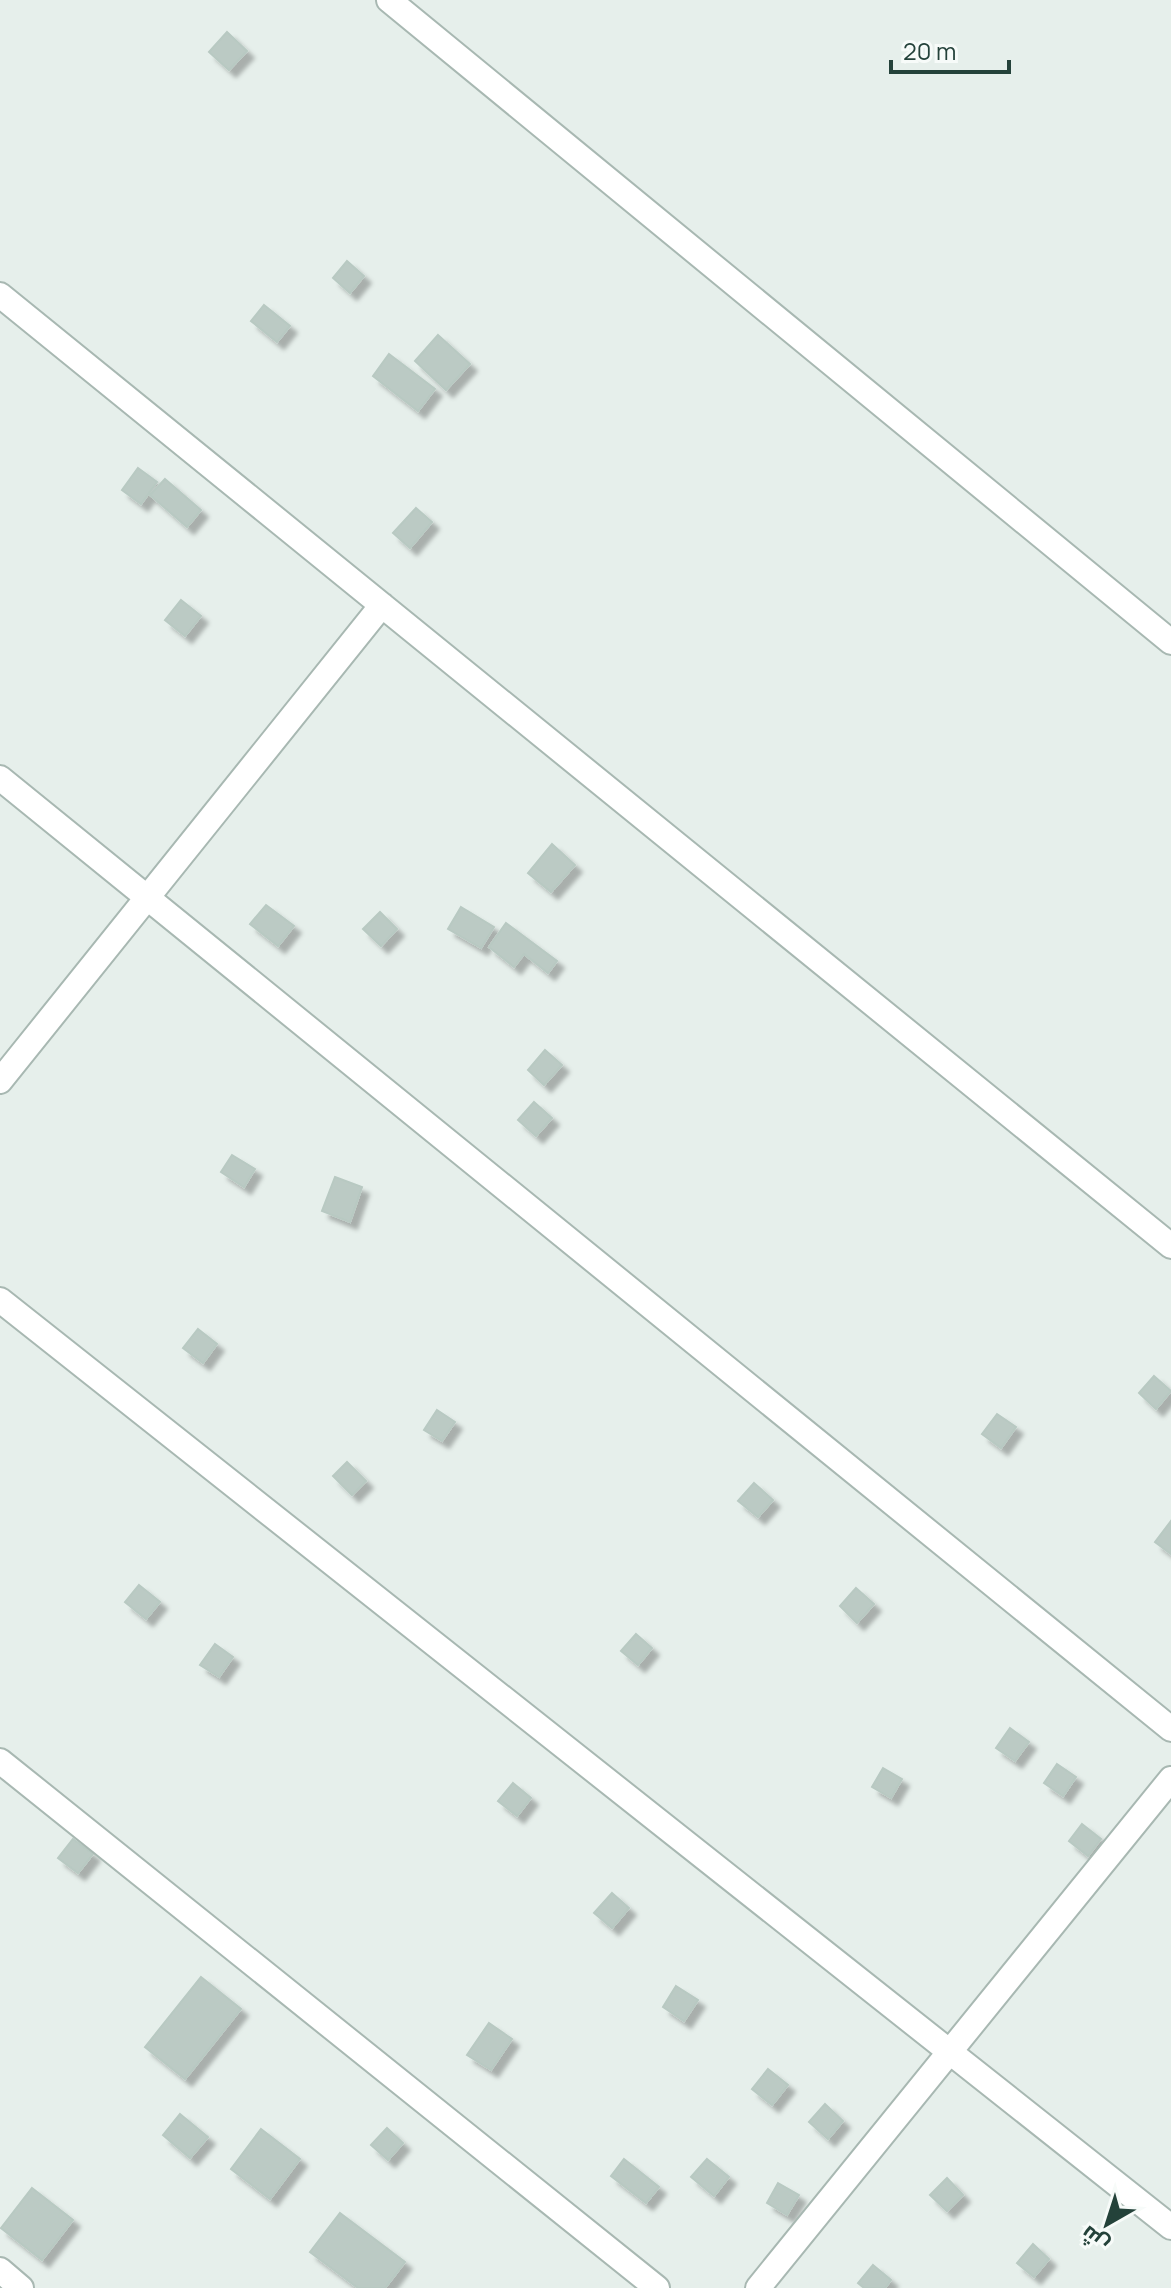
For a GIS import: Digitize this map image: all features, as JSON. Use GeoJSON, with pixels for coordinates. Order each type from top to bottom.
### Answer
{"type":"FeatureCollection","features":[{"type":"Feature","properties":{"kind":"street"},"geometry":{"type":"LineString","coordinates":[[389,0],[1171,642]]}},
{"type":"Feature","properties":{"kind":"street"},"geometry":{"type":"LineString","coordinates":[[0,295],[761,917],[1171,1246]]}},
{"type":"Feature","properties":{"kind":"street"},"geometry":{"type":"LineString","coordinates":[[0,1081],[382,605]]}},
{"type":"Feature","properties":{"kind":"street"},"geometry":{"type":"LineString","coordinates":[[0,778],[1171,1729]]}},
{"type":"Feature","properties":{"kind":"street"},"geometry":{"type":"LineString","coordinates":[[0,1300],[1171,2227]]}},
{"type":"Feature","properties":{"kind":"street"},"geometry":{"type":"LineString","coordinates":[[0,1761],[657,2288]]}},
{"type":"Feature","properties":{"kind":"street"},"geometry":{"type":"LineString","coordinates":[[758,2288],[1171,1779]]}},
{"type":"Feature","properties":{"kind":"street"},"geometry":{"type":"LineString","coordinates":[[0,2270],[21,2288]]}},
{"type":"Feature","properties":{"kind":"building"},"geometry":{"type":"Polygon","coordinates":[[[227,32],[247,51],[229,70],[209,52],[227,32]]]}},
{"type":"Feature","properties":{"kind":"building"},"geometry":{"type":"Polygon","coordinates":[[[347,261],[364,276],[350,293],[333,278],[347,261]]]}},
{"type":"Feature","properties":{"kind":"building"},"geometry":{"type":"Polygon","coordinates":[[[264,305],[290,326],[277,342],[251,321],[264,305]]]}},
{"type":"Feature","properties":{"kind":"building"},"geometry":{"type":"Polygon","coordinates":[[[438,335],[470,364],[446,390],[415,361],[438,335]]]}},
{"type":"Feature","properties":{"kind":"building"},"geometry":{"type":"Polygon","coordinates":[[[389,354],[435,389],[418,411],[373,376],[389,354]]]}},
{"type":"Feature","properties":{"kind":"building"},"geometry":{"type":"Polygon","coordinates":[[[138,468],[157,482],[141,504],[122,490],[138,468]]]}},
{"type":"Feature","properties":{"kind":"building"},"geometry":{"type":"Polygon","coordinates":[[[165,479],[201,510],[187,527],[150,495],[165,479]]]}},
{"type":"Feature","properties":{"kind":"building"},"geometry":{"type":"Polygon","coordinates":[[[416,508],[432,522],[410,548],[393,533],[416,508]]]}},
{"type":"Feature","properties":{"kind":"building"},"geometry":{"type":"Polygon","coordinates":[[[181,600],[201,616],[185,636],[165,620],[181,600]]]}},
{"type":"Feature","properties":{"kind":"building"},"geometry":{"type":"Polygon","coordinates":[[[552,844],[575,865],[551,892],[528,873],[552,844]]]}},
{"type":"Feature","properties":{"kind":"building"},"geometry":{"type":"Polygon","coordinates":[[[266,905],[294,926],[278,946],[250,924],[266,905]]]}},
{"type":"Feature","properties":{"kind":"building"},"geometry":{"type":"Polygon","coordinates":[[[461,907],[494,927],[481,948],[448,929],[461,907]]]}},
{"type":"Feature","properties":{"kind":"building"},"geometry":{"type":"Polygon","coordinates":[[[380,912],[397,929],[381,946],[363,929],[380,912]]]}},
{"type":"Feature","properties":{"kind":"building"},"geometry":{"type":"Polygon","coordinates":[[[506,923],[557,961],[548,973],[524,954],[514,967],[489,947],[506,923]]]}},
{"type":"Feature","properties":{"kind":"building"},"geometry":{"type":"Polygon","coordinates":[[[545,1050],[562,1065],[544,1085],[528,1070],[545,1050]]]}},
{"type":"Feature","properties":{"kind":"building"},"geometry":{"type":"Polygon","coordinates":[[[534,1102],[552,1118],[536,1136],[518,1120],[534,1102]]]}},
{"type":"Feature","properties":{"kind":"building"},"geometry":{"type":"Polygon","coordinates":[[[232,1155],[255,1169],[244,1187],[221,1172],[232,1155]]]}},
{"type":"Feature","properties":{"kind":"building"},"geometry":{"type":"Polygon","coordinates":[[[335,1177],[362,1187],[350,1222],[322,1211],[335,1177]]]}},
{"type":"Feature","properties":{"kind":"building"},"geometry":{"type":"Polygon","coordinates":[[[198,1329],[217,1344],[203,1363],[183,1348],[198,1329]]]}},
{"type":"Feature","properties":{"kind":"building"},"geometry":{"type":"Polygon","coordinates":[[[1154,1376],[1171,1391],[1156,1409],[1139,1393],[1154,1376]]]}},
{"type":"Feature","properties":{"kind":"building"},"geometry":{"type":"Polygon","coordinates":[[[437,1410],[455,1422],[442,1441],[424,1430],[437,1410]]]}},
{"type":"Feature","properties":{"kind":"building"},"geometry":{"type":"Polygon","coordinates":[[[997,1414],[1016,1427],[1001,1448],[982,1434],[997,1414]]]}},
{"type":"Feature","properties":{"kind":"building"},"geometry":{"type":"Polygon","coordinates":[[[347,1462],[366,1481],[352,1495],[333,1476],[347,1462]]]}},
{"type":"Feature","properties":{"kind":"building"},"geometry":{"type":"Polygon","coordinates":[[[754,1483],[773,1500],[758,1517],[738,1501],[754,1483]]]}},
{"type":"Feature","properties":{"kind":"building"},"geometry":{"type":"Polygon","coordinates":[[[1171,1521],[1171,1554],[1155,1542],[1171,1521]]]}},
{"type":"Feature","properties":{"kind":"building"},"geometry":{"type":"Polygon","coordinates":[[[139,1585],[160,1602],[146,1619],[125,1602],[139,1585]]]}},
{"type":"Feature","properties":{"kind":"building"},"geometry":{"type":"Polygon","coordinates":[[[856,1588],[874,1604],[857,1623],[840,1606],[856,1588]]]}},
{"type":"Feature","properties":{"kind":"building"},"geometry":{"type":"Polygon","coordinates":[[[636,1634],[652,1648],[638,1665],[621,1651],[636,1634]]]}},
{"type":"Feature","properties":{"kind":"building"},"geometry":{"type":"Polygon","coordinates":[[[215,1644],[233,1657],[219,1677],[200,1665],[215,1644]]]}},
{"type":"Feature","properties":{"kind":"building"},"geometry":{"type":"Polygon","coordinates":[[[1010,1728],[1029,1742],[1015,1761],[996,1748],[1010,1728]]]}},
{"type":"Feature","properties":{"kind":"building"},"geometry":{"type":"Polygon","coordinates":[[[1057,1764],[1076,1777],[1063,1796],[1044,1783],[1057,1764]]]}},
{"type":"Feature","properties":{"kind":"building"},"geometry":{"type":"Polygon","coordinates":[[[883,1768],[902,1779],[891,1798],[872,1787],[883,1768]]]}},
{"type":"Feature","properties":{"kind":"building"},"geometry":{"type":"Polygon","coordinates":[[[513,1783],[531,1798],[517,1816],[498,1801],[513,1783]]]}},
{"type":"Feature","properties":{"kind":"building"},"geometry":{"type":"Polygon","coordinates":[[[1082,1824],[1101,1839],[1088,1856],[1069,1841],[1082,1824]]]}},
{"type":"Feature","properties":{"kind":"building"},"geometry":{"type":"Polygon","coordinates":[[[73,1839],[93,1854],[78,1873],[58,1858],[73,1839]]]}},
{"type":"Feature","properties":{"kind":"building"},"geometry":{"type":"Polygon","coordinates":[[[612,1893],[629,1908],[612,1928],[594,1913],[612,1893]]]}},
{"type":"Feature","properties":{"kind":"building"},"geometry":{"type":"Polygon","coordinates":[[[201,1977],[241,2009],[185,2079],[145,2047],[201,1977]]]}},
{"type":"Feature","properties":{"kind":"building"},"geometry":{"type":"Polygon","coordinates":[[[676,1986],[698,2000],[684,2021],[663,2007],[676,1986]]]}},
{"type":"Feature","properties":{"kind":"building"},"geometry":{"type":"Polygon","coordinates":[[[489,2023],[512,2039],[491,2070],[467,2055],[489,2023]]]}},
{"type":"Feature","properties":{"kind":"building"},"geometry":{"type":"Polygon","coordinates":[[[768,2069],[788,2085],[772,2105],[752,2089],[768,2069]]]}},
{"type":"Feature","properties":{"kind":"building"},"geometry":{"type":"Polygon","coordinates":[[[825,2104],[843,2121],[828,2139],[809,2122],[825,2104]]]}},
{"type":"Feature","properties":{"kind":"building"},"geometry":{"type":"Polygon","coordinates":[[[180,2114],[208,2137],[190,2158],[163,2135],[180,2114]]]}},
{"type":"Feature","properties":{"kind":"building"},"geometry":{"type":"Polygon","coordinates":[[[387,2128],[403,2143],[388,2160],[371,2145],[387,2128]]]}},
{"type":"Feature","properties":{"kind":"building"},"geometry":{"type":"Polygon","coordinates":[[[261,2129],[300,2159],[270,2199],[231,2169],[261,2129]]]}},
{"type":"Feature","properties":{"kind":"building"},"geometry":{"type":"Polygon","coordinates":[[[624,2159],[659,2187],[646,2203],[611,2176],[624,2159]]]}},
{"type":"Feature","properties":{"kind":"building"},"geometry":{"type":"Polygon","coordinates":[[[707,2159],[729,2177],[714,2196],[691,2177],[707,2159]]]}},
{"type":"Feature","properties":{"kind":"building"},"geometry":{"type":"Polygon","coordinates":[[[947,2178],[963,2195],[947,2211],[930,2195],[947,2178]]]}},
{"type":"Feature","properties":{"kind":"building"},"geometry":{"type":"Polygon","coordinates":[[[778,2183],[799,2195],[787,2215],[767,2203],[778,2183]]]}},
{"type":"Feature","properties":{"kind":"building"},"geometry":{"type":"Polygon","coordinates":[[[32,2188],[73,2220],[42,2260],[1,2228],[32,2188]]]}},
{"type":"Feature","properties":{"kind":"building"},"geometry":{"type":"Polygon","coordinates":[[[340,2213],[405,2262],[385,2288],[358,2288],[310,2252],[340,2213]]]}},
{"type":"Feature","properties":{"kind":"building"},"geometry":{"type":"Polygon","coordinates":[[[1033,2244],[1049,2259],[1034,2277],[1017,2263],[1033,2244]]]}},
{"type":"Feature","properties":{"kind":"building"},"geometry":{"type":"Polygon","coordinates":[[[873,2265],[891,2280],[885,2288],[864,2288],[858,2283],[873,2265]]]}}]}
